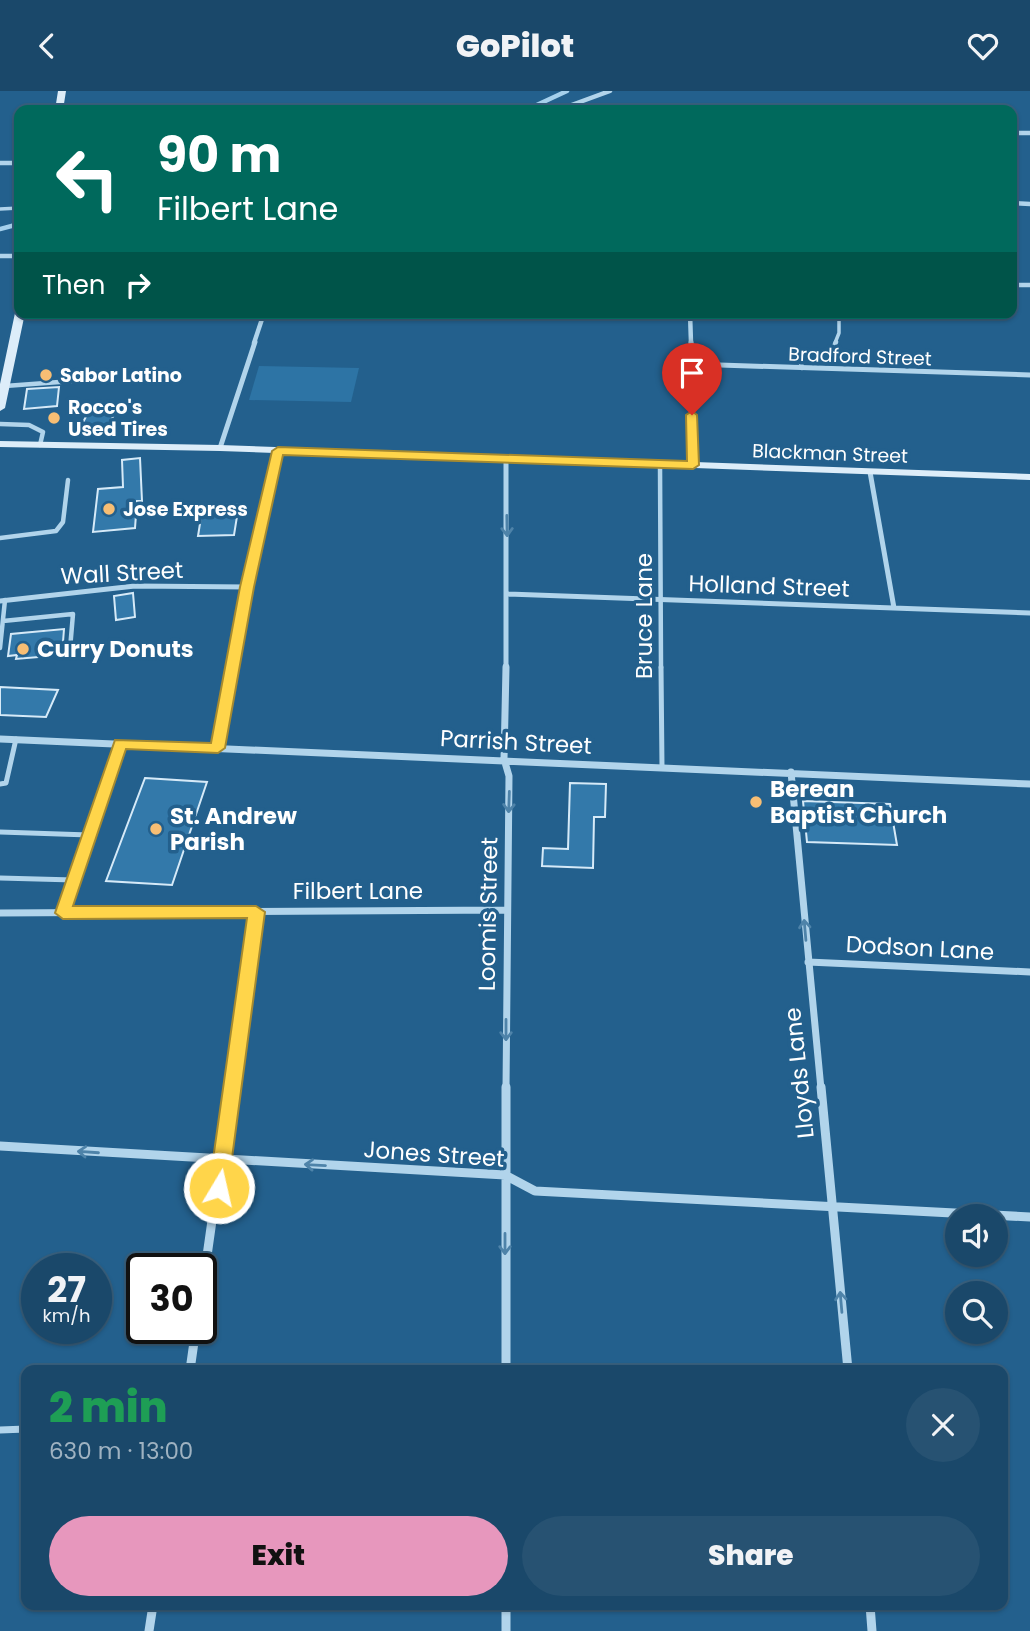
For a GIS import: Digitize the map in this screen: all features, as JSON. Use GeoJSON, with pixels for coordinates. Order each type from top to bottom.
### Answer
{"type":"FeatureCollection","features":[{"type":"Feature","properties":{"kind":"main road"},"geometry":{"type":"LineString","coordinates":[[0,408],[19,319]]}},
{"type":"Feature","properties":{"kind":"main road","name":"Blackman Street"},"geometry":{"type":"LineString","coordinates":[[0,444],[219,448],[1030,477]]}},
{"type":"Feature","properties":{"kind":"street"},"geometry":{"type":"LineString","coordinates":[[572,105],[610,91]]}},
{"type":"Feature","properties":{"kind":"street"},"geometry":{"type":"LineString","coordinates":[[219,448],[262,319]]}},
{"type":"Feature","properties":{"kind":"street"},"geometry":{"type":"LineString","coordinates":[[690,319],[693,465]]}},
{"type":"Feature","properties":{"kind":"street","name":"Bradford Street"},"geometry":{"type":"LineString","coordinates":[[690,364],[1030,375]]}},
{"type":"Feature","properties":{"kind":"street"},"geometry":{"type":"LineString","coordinates":[[218,748],[247,587],[278,451]]}},
{"type":"Feature","properties":{"kind":"street","name":"Loomis Street"},"geometry":{"type":"LineString","coordinates":[[506,458],[508,594],[504,759],[509,776],[506,910],[506,1365]]}},
{"type":"Feature","properties":{"kind":"street"},"geometry":{"type":"LineString","coordinates":[[870,472],[894,608]]}},
{"type":"Feature","properties":{"kind":"street","name":"Wall Street"},"geometry":{"type":"LineString","coordinates":[[2,600],[135,586],[247,587]]}},
{"type":"Feature","properties":{"kind":"street","name":"Holland Street"},"geometry":{"type":"LineString","coordinates":[[508,594],[1030,613]]}},
{"type":"Feature","properties":{"kind":"street","name":"Parrish Street"},"geometry":{"type":"LineString","coordinates":[[0,739],[1030,784]]}},
{"type":"Feature","properties":{"kind":"street","name":"Lloyds Lane"},"geometry":{"type":"LineString","coordinates":[[791,772],[848,1365]]}},
{"type":"Feature","properties":{"kind":"street","name":"Filbert Lane"},"geometry":{"type":"LineString","coordinates":[[0,913],[506,910]]}},
{"type":"Feature","properties":{"kind":"street"},"geometry":{"type":"LineString","coordinates":[[208,1253],[256,912]]}},
{"type":"Feature","properties":{"kind":"street","name":"Dodson Lane"},"geometry":{"type":"LineString","coordinates":[[808,962],[1030,972]]}},
{"type":"Feature","properties":{"kind":"street","name":"Jones Street"},"geometry":{"type":"LineString","coordinates":[[0,1146],[505,1175],[535,1191],[1030,1217]]}},
{"type":"Feature","properties":{"kind":"street"},"geometry":{"type":"LineString","coordinates":[[191,1365],[194,1344]]}},
{"type":"Feature","properties":{"kind":"street"},"geometry":{"type":"LineString","coordinates":[[149,1631],[152,1610]]}},
{"type":"Feature","properties":{"kind":"street"},"geometry":{"type":"LineString","coordinates":[[506,1610],[506,1631]]}},
{"type":"Feature","properties":{"kind":"street"},"geometry":{"type":"LineString","coordinates":[[871,1610],[873,1631]]}},
{"type":"Feature","properties":{"kind":"lane"},"geometry":{"type":"LineString","coordinates":[[802,368],[799,353],[831,353],[839,333],[839,319]]}},
{"type":"Feature","properties":{"kind":"lane"},"geometry":{"type":"LineString","coordinates":[[3,388],[114,378]]}},
{"type":"Feature","properties":{"kind":"lane"},"geometry":{"type":"LineString","coordinates":[[0,424],[29,425],[43,432],[40,445]]}},
{"type":"Feature","properties":{"kind":"lane","name":"Bruce Lane"},"geometry":{"type":"LineString","coordinates":[[660,464],[662,767]]}},
{"type":"Feature","properties":{"kind":"lane"},"geometry":{"type":"LineString","coordinates":[[0,538],[56,531],[63,522],[68,480]]}},
{"type":"Feature","properties":{"kind":"lane"},"geometry":{"type":"LineString","coordinates":[[0,648],[2,600]]}},
{"type":"Feature","properties":{"kind":"lane"},"geometry":{"type":"LineString","coordinates":[[3,621],[73,614],[70,649]]}},
{"type":"Feature","properties":{"kind":"lane"},"geometry":{"type":"LineString","coordinates":[[0,784],[6,783],[16,739]]}},
{"type":"Feature","properties":{"kind":"lane"},"geometry":{"type":"LineString","coordinates":[[63,913],[120,744]]}},
{"type":"Feature","properties":{"kind":"lane"},"geometry":{"type":"LineString","coordinates":[[0,758],[10,757]]}},
{"type":"Feature","properties":{"kind":"lane"},"geometry":{"type":"LineString","coordinates":[[0,832],[89,835]]}},
{"type":"Feature","properties":{"kind":"lane"},"geometry":{"type":"LineString","coordinates":[[0,878],[74,880]]}},
{"type":"Feature","properties":{"kind":"lane"},"geometry":{"type":"LineString","coordinates":[[0,1430],[21,1429]]}},
{"type":"Feature","properties":{"kind":"shaded area"},"geometry":{"type":"Polygon","coordinates":[[[259,366],[359,368],[351,402],[249,400],[259,366]]]}},
{"type":"Feature","properties":{"kind":"building"},"geometry":{"type":"Polygon","coordinates":[[[59,387],[57,406],[24,409],[27,389],[59,387]]]}},
{"type":"Feature","properties":{"kind":"building"},"geometry":{"type":"Polygon","coordinates":[[[91,407],[117,408],[107,429],[80,428],[91,407]]]}},
{"type":"Feature","properties":{"kind":"building"},"geometry":{"type":"Polygon","coordinates":[[[140,458],[142,501],[137,501],[135,528],[93,532],[98,489],[123,487],[122,460],[140,458]]]}},
{"type":"Feature","properties":{"kind":"building"},"geometry":{"type":"Polygon","coordinates":[[[239,504],[234,535],[198,536],[203,505],[239,504]]]}},
{"type":"Feature","properties":{"kind":"building"},"geometry":{"type":"Polygon","coordinates":[[[133,593],[135,617],[116,620],[114,596],[133,593]]]}},
{"type":"Feature","properties":{"kind":"building"},"geometry":{"type":"Polygon","coordinates":[[[64,629],[62,655],[16,659],[17,655],[8,656],[11,634],[64,629]]]}},
{"type":"Feature","properties":{"kind":"building"},"geometry":{"type":"Polygon","coordinates":[[[0,687],[58,690],[46,717],[0,715],[0,687]]]}},
{"type":"Feature","properties":{"kind":"building"},"geometry":{"type":"Polygon","coordinates":[[[145,778],[207,782],[172,885],[106,881],[145,778]]]}},
{"type":"Feature","properties":{"kind":"building"},"geometry":{"type":"Polygon","coordinates":[[[570,783],[606,784],[605,817],[594,817],[593,868],[542,866],[543,848],[568,849],[570,783]]]}},
{"type":"Feature","properties":{"kind":"building"},"geometry":{"type":"Polygon","coordinates":[[[803,801],[890,804],[897,845],[807,842],[803,801]]]}},
{"type":"Feature","properties":{"kind":"waterway"},"geometry":{"type":"LineString","coordinates":[[537,105],[567,91]]}},
{"type":"Feature","properties":{"kind":"waterway"},"geometry":{"type":"LineString","coordinates":[[0,229],[14,225]]}},
{"type":"Feature","properties":{"kind":"place","name":"Sabor Latino"},"geometry":{"type":"Point","coordinates":[46,375]}},
{"type":"Feature","properties":{"kind":"place","name":"Rocco's Used Tires"},"geometry":{"type":"Point","coordinates":[54,418]}},
{"type":"Feature","properties":{"kind":"place","name":"Jose Express"},"geometry":{"type":"Point","coordinates":[109,509]}},
{"type":"Feature","properties":{"kind":"place","name":"Curry Donuts"},"geometry":{"type":"Point","coordinates":[23,649]}},
{"type":"Feature","properties":{"kind":"place","name":"Berean Baptist Church"},"geometry":{"type":"Point","coordinates":[756,802]}},
{"type":"Feature","properties":{"kind":"place","name":"St. Andrew Parish"},"geometry":{"type":"Point","coordinates":[156,829]}},
{"type":"Feature","properties":{"kind":"route"},"geometry":{"type":"LineString","coordinates":[[219,1188],[256,912],[63,913],[120,744],[218,748],[247,587],[278,451],[693,465],[692,415]]}}]}
